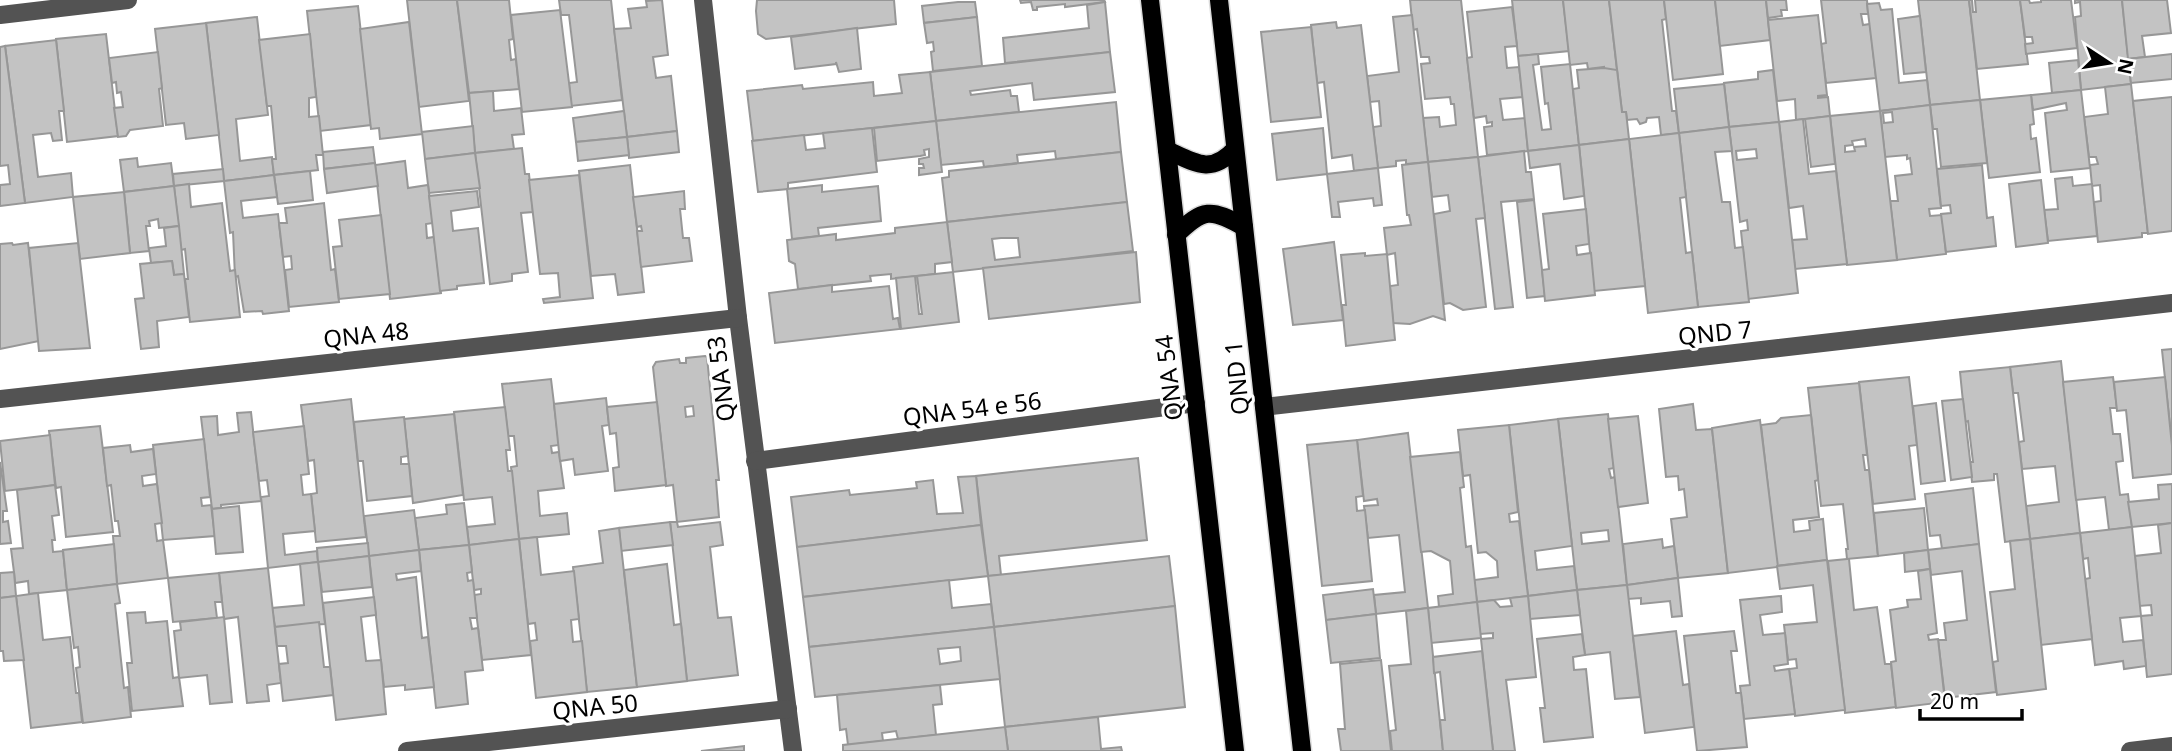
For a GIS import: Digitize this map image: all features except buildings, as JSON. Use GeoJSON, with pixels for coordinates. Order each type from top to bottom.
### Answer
{"type":"FeatureCollection","features":[{"type":"Feature","properties":{"kind":"main road","name":"QNA 54"},"geometry":{"type":"LineString","coordinates":[[1150,0],[1235,751]]}},
{"type":"Feature","properties":{"kind":"main road","name":"QND 1"},"geometry":{"type":"LineString","coordinates":[[1219,0],[1302,751]]}},
{"type":"Feature","properties":{"kind":"main road"},"geometry":{"type":"LineString","coordinates":[[1167,150],[1205,165],[1220,163],[1235,149]]}},
{"type":"Feature","properties":{"kind":"main road"},"geometry":{"type":"LineString","coordinates":[[1176,235],[1200,215],[1221,215],[1244,228]]}},
{"type":"Feature","properties":{"kind":"street"},"geometry":{"type":"LineString","coordinates":[[0,15],[128,0]]}},
{"type":"Feature","properties":{"kind":"street","name":"QNA 53"},"geometry":{"type":"LineString","coordinates":[[703,0],[755,461],[793,751]]}},
{"type":"Feature","properties":{"kind":"street","name":"QND 7"},"geometry":{"type":"LineString","coordinates":[[1264,407],[2172,303]]}},
{"type":"Feature","properties":{"kind":"street","name":"QNA 48"},"geometry":{"type":"LineString","coordinates":[[0,399],[738,318]]}},
{"type":"Feature","properties":{"kind":"street","name":"QNA 54 e 56"},"geometry":{"type":"LineString","coordinates":[[755,461],[1196,403]]}},
{"type":"Feature","properties":{"kind":"street","name":"QNA 50"},"geometry":{"type":"LineString","coordinates":[[407,751],[788,709]]}},
{"type":"Feature","properties":{"kind":"street"},"geometry":{"type":"LineString","coordinates":[[2130,751],[2172,746]]}}]}
